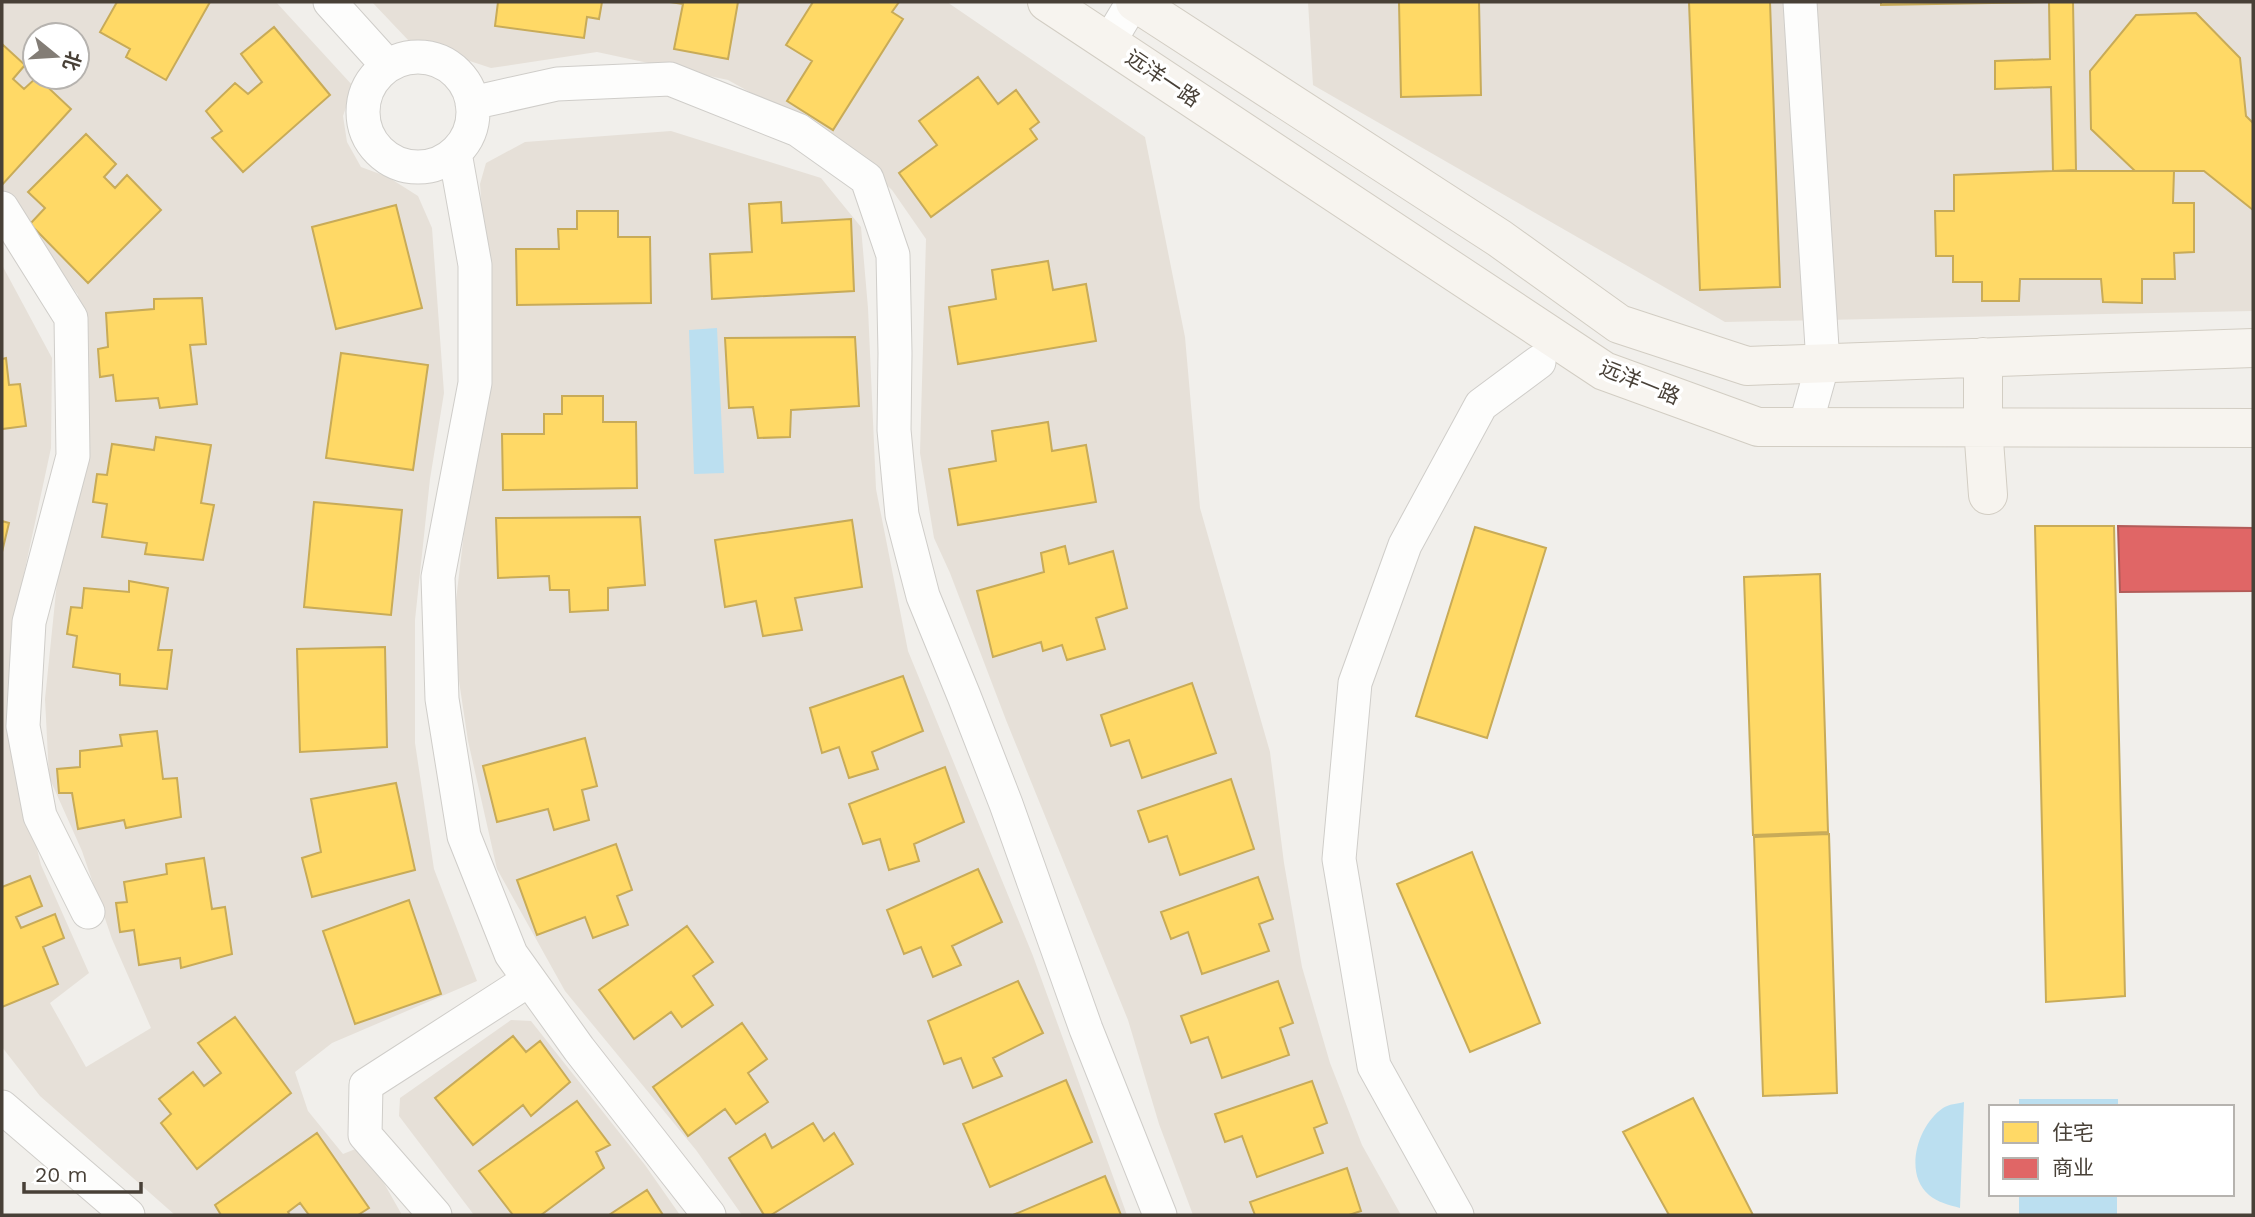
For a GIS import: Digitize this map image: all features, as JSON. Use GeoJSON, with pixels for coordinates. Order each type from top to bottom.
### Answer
{"type":"FeatureCollection","features":[{"type":"Feature","properties":{"kind":"street"},"geometry":{"type":"LineString","coordinates":[[330,2],[387,65]]}},
{"type":"Feature","properties":{"kind":"street","name":"远洋一路"},"geometry":{"type":"LineString","coordinates":[[1047,2],[1109,42],[1546,349],[1758,427],[2253,428]]}},
{"type":"Feature","properties":{"kind":"street"},"geometry":{"type":"LineString","coordinates":[[1109,42],[1134,2],[1488,230],[1619,324],[1747,366],[2253,348]]}},
{"type":"Feature","properties":{"kind":"street"},"geometry":{"type":"LineString","coordinates":[[1800,2],[1823,363],[1805,427]]}},
{"type":"Feature","properties":{"kind":"street"},"geometry":{"type":"LineString","coordinates":[[423,57],[440,61],[456,71],[467,85],[472,103],[472,122],[466,139],[455,153],[439,163],[421,167],[403,166],[387,158],[373,145],[365,129],[362,112],[366,94],[374,78],[387,65],[404,58],[423,57]]}},
{"type":"Feature","properties":{"kind":"street"},"geometry":{"type":"LineString","coordinates":[[472,103],[556,84],[670,79],[798,130],[867,179],[893,255],[894,430],[902,516],[923,596],[974,720],[1086,1028],[1160,1215]]}},
{"type":"Feature","properties":{"kind":"street"},"geometry":{"type":"LineString","coordinates":[[455,153],[475,265],[475,383],[438,577],[442,699],[464,836],[511,954],[709,1215]]}},
{"type":"Feature","properties":{"kind":"street"},"geometry":{"type":"LineString","coordinates":[[2,208],[71,318],[72,456],[29,622],[23,726],[40,816],[88,912]]}},
{"type":"Feature","properties":{"kind":"street"},"geometry":{"type":"LineString","coordinates":[[1457,1215],[1374,1066],[1339,859],[1355,683],[1405,545],[1481,405],[1546,349],[1579,295]]}},
{"type":"Feature","properties":{"kind":"street"},"geometry":{"type":"LineString","coordinates":[[1983,357],[1983,427],[1988,495]]}},
{"type":"Feature","properties":{"kind":"street"},"geometry":{"type":"LineString","coordinates":[[435,1215],[365,1135],[366,1085],[529,979]]}},
{"type":"Feature","properties":{"kind":"street"},"geometry":{"type":"LineString","coordinates":[[2,1107],[128,1215]]}},
{"type":"Feature","properties":{"kind":"shaded area"},"geometry":{"type":"Polygon","coordinates":[[[2,2],[276,2],[353,86],[343,116],[347,142],[361,167],[388,177],[418,196],[432,228],[444,393],[430,479],[415,620],[415,743],[434,869],[477,981],[332,1043],[295,1072],[308,1111],[343,1154],[363,1146],[402,1215],[175,1215],[40,1096],[2,1047],[2,265],[52,358],[51,448],[19,597],[8,729],[41,865],[89,973],[50,1003],[86,1067],[151,1028],[112,939],[82,851],[49,777],[45,699],[60,553],[87,412],[78,295],[2,190],[2,2]]]}},
{"type":"Feature","properties":{"kind":"shaded area"},"geometry":{"type":"Polygon","coordinates":[[[372,2],[947,2],[1145,137],[1185,337],[1200,508],[1270,752],[1284,863],[1302,967],[1330,1063],[1362,1145],[1401,1215],[1193,1215],[1159,1124],[1128,1020],[934,538],[920,453],[926,239],[892,190],[843,144],[728,80],[597,52],[491,68],[409,41],[372,2]]]}},
{"type":"Feature","properties":{"kind":"shaded area"},"geometry":{"type":"Polygon","coordinates":[[[1308,2],[2253,2],[2253,311],[1725,322],[1313,85],[1308,2]]]}},
{"type":"Feature","properties":{"kind":"shaded area"},"geometry":{"type":"Polygon","coordinates":[[[671,131],[821,178],[861,227],[868,308],[876,489],[908,651],[1033,956],[1127,1215],[742,1215],[696,1150],[565,991],[497,869],[468,741],[452,634],[490,313],[480,184],[486,163],[525,142],[671,131]]]}},
{"type":"Feature","properties":{"kind":"shaded area"},"geometry":{"type":"Polygon","coordinates":[[[511,1020],[531,1021],[645,1165],[680,1215],[474,1215],[399,1116],[400,1098],[511,1020]]]}},
{"type":"Feature","properties":{"kind":"water"},"geometry":{"type":"Polygon","coordinates":[[[717,328],[724,473],[694,474],[689,330],[717,328]]]}},
{"type":"Feature","properties":{"kind":"water"},"geometry":{"type":"Polygon","coordinates":[[[2019,1099],[2118,1099],[2118,1105],[2019,1105],[2019,1099]]]}},
{"type":"Feature","properties":{"kind":"water"},"geometry":{"type":"Polygon","coordinates":[[[1964,1102],[1960,1208],[1929,1195],[1921,1186],[1915,1162],[1921,1137],[1934,1116],[1945,1107],[1964,1102]]]}},
{"type":"Feature","properties":{"kind":"water"},"geometry":{"type":"Polygon","coordinates":[[[2019,1196],[2117,1196],[2117,1215],[2019,1215],[2019,1196]]]}},
{"type":"Feature","properties":{"kind":"building: 住宅"},"geometry":{"type":"Polygon","coordinates":[[[117,2],[210,2],[166,80],[126,57],[130,49],[100,32],[117,2]]]}},
{"type":"Feature","properties":{"kind":"building: 住宅"},"geometry":{"type":"Polygon","coordinates":[[[498,2],[602,2],[599,19],[587,17],[584,38],[495,26],[498,2]]]}},
{"type":"Feature","properties":{"kind":"building: 住宅"},"geometry":{"type":"Polygon","coordinates":[[[670,2],[738,2],[728,59],[674,49],[683,4],[670,2]]]}},
{"type":"Feature","properties":{"kind":"building: 住宅"},"geometry":{"type":"Polygon","coordinates":[[[813,2],[899,2],[892,12],[903,19],[833,130],[787,101],[812,61],[786,45],[813,2]]]}},
{"type":"Feature","properties":{"kind":"building: 住宅"},"geometry":{"type":"Polygon","coordinates":[[[1399,2],[1479,2],[1481,95],[1401,97],[1399,2]]]}},
{"type":"Feature","properties":{"kind":"building: 住宅"},"geometry":{"type":"Polygon","coordinates":[[[1689,2],[1770,2],[1780,287],[1700,290],[1689,2]]]}},
{"type":"Feature","properties":{"kind":"building: 住宅"},"geometry":{"type":"Polygon","coordinates":[[[1881,2],[2044,2],[1881,5],[1881,2]]]}},
{"type":"Feature","properties":{"kind":"building: 住宅"},"geometry":{"type":"Polygon","coordinates":[[[2049,2],[2073,2],[2076,170],[2053,171],[2051,87],[1995,89],[1995,61],[2050,59],[2049,2]]]}},
{"type":"Feature","properties":{"kind":"building: 住宅"},"geometry":{"type":"Polygon","coordinates":[[[2196,13],[2240,58],[2246,116],[2253,123],[2253,210],[2204,171],[2135,171],[2091,129],[2090,71],[2136,15],[2196,13]]]}},
{"type":"Feature","properties":{"kind":"building: 住宅"},"geometry":{"type":"Polygon","coordinates":[[[274,27],[330,95],[243,172],[212,138],[222,131],[206,111],[235,83],[248,94],[262,82],[241,54],[274,27]]]}},
{"type":"Feature","properties":{"kind":"building: 住宅"},"geometry":{"type":"Polygon","coordinates":[[[2,44],[21,61],[21,70],[13,79],[21,86],[21,91],[52,91],[71,109],[2,185],[2,44]]]}},
{"type":"Feature","properties":{"kind":"building: 住宅"},"geometry":{"type":"Polygon","coordinates":[[[978,77],[998,104],[1016,90],[1039,122],[1030,129],[1037,139],[931,217],[899,173],[937,145],[919,121],[978,77]]]}},
{"type":"Feature","properties":{"kind":"building: 住宅"},"geometry":{"type":"Polygon","coordinates":[[[86,134],[116,164],[104,177],[115,188],[127,175],[161,210],[88,283],[30,224],[45,208],[28,192],[86,134]]]}},
{"type":"Feature","properties":{"kind":"building: 住宅"},"geometry":{"type":"Polygon","coordinates":[[[2053,171],[2174,171],[2173,203],[2194,203],[2194,252],[2174,253],[2175,279],[2142,279],[2142,303],[2103,302],[2101,279],[2020,279],[2019,301],[1982,301],[1982,282],[1953,282],[1953,256],[1936,256],[1935,211],[1954,211],[1954,175],[2053,171]]]}},
{"type":"Feature","properties":{"kind":"building: 住宅"},"geometry":{"type":"Polygon","coordinates":[[[781,202],[782,223],[851,219],[854,291],[712,299],[710,254],[752,252],[749,204],[781,202]]]}},
{"type":"Feature","properties":{"kind":"building: 住宅"},"geometry":{"type":"Polygon","coordinates":[[[396,205],[422,308],[336,329],[312,227],[396,205]]]}},
{"type":"Feature","properties":{"kind":"building: 住宅"},"geometry":{"type":"Polygon","coordinates":[[[577,211],[618,211],[618,237],[650,237],[651,303],[517,305],[516,249],[559,249],[558,229],[577,229],[577,211]]]}},
{"type":"Feature","properties":{"kind":"building: 住宅"},"geometry":{"type":"Polygon","coordinates":[[[1048,261],[1053,290],[1086,284],[1096,341],[958,364],[949,307],[996,299],[992,270],[1048,261]]]}},
{"type":"Feature","properties":{"kind":"building: 住宅"},"geometry":{"type":"Polygon","coordinates":[[[202,298],[206,344],[190,345],[197,404],[160,408],[158,398],[116,401],[113,375],[100,377],[98,349],[108,347],[106,313],[154,309],[154,299],[202,298]]]}},
{"type":"Feature","properties":{"kind":"building: 住宅"},"geometry":{"type":"Polygon","coordinates":[[[855,337],[859,406],[791,410],[790,437],[758,438],[753,407],[729,408],[725,338],[855,337]]]}},
{"type":"Feature","properties":{"kind":"building: 住宅"},"geometry":{"type":"Polygon","coordinates":[[[341,353],[428,365],[413,470],[326,458],[341,353]]]}},
{"type":"Feature","properties":{"kind":"building: 住宅"},"geometry":{"type":"Polygon","coordinates":[[[6,358],[9,385],[20,384],[26,426],[2,429],[2,359],[6,358]]]}},
{"type":"Feature","properties":{"kind":"building: 住宅"},"geometry":{"type":"Polygon","coordinates":[[[562,396],[603,396],[603,422],[636,422],[637,488],[503,490],[502,434],[544,434],[544,414],[562,414],[562,396]]]}},
{"type":"Feature","properties":{"kind":"building: 住宅"},"geometry":{"type":"Polygon","coordinates":[[[1048,422],[1052,451],[1086,445],[1096,502],[958,525],[949,469],[996,461],[992,431],[1048,422]]]}},
{"type":"Feature","properties":{"kind":"building: 住宅"},"geometry":{"type":"Polygon","coordinates":[[[156,437],[211,445],[201,503],[214,505],[203,560],[145,554],[147,543],[102,537],[107,504],[93,502],[97,474],[107,475],[112,444],[154,450],[156,437]]]}},
{"type":"Feature","properties":{"kind":"building: 住宅"},"geometry":{"type":"Polygon","coordinates":[[[314,502],[402,510],[391,615],[304,607],[314,502]]]}},
{"type":"Feature","properties":{"kind":"building: 住宅"},"geometry":{"type":"Polygon","coordinates":[[[640,517],[645,585],[608,588],[608,610],[570,612],[569,590],[550,590],[549,576],[498,578],[496,518],[640,517]]]}},
{"type":"Feature","properties":{"kind":"building: 住宅"},"geometry":{"type":"Polygon","coordinates":[[[852,520],[862,587],[795,598],[802,630],[763,636],[756,601],[725,607],[715,540],[852,520]]]}},
{"type":"Feature","properties":{"kind":"building: 住宅"},"geometry":{"type":"Polygon","coordinates":[[[2,521],[9,523],[2,552],[2,521]]]}},
{"type":"Feature","properties":{"kind":"building: 住宅"},"geometry":{"type":"Polygon","coordinates":[[[2035,526],[2114,526],[2125,996],[2046,1002],[2035,526]]]}},
{"type":"Feature","properties":{"kind":"building: 住宅"},"geometry":{"type":"Polygon","coordinates":[[[1475,527],[1546,548],[1487,738],[1416,716],[1475,527]]]}},
{"type":"Feature","properties":{"kind":"building: 住宅"},"geometry":{"type":"Polygon","coordinates":[[[1065,546],[1069,564],[1113,551],[1127,608],[1096,618],[1105,649],[1067,660],[1062,645],[1043,651],[1041,642],[993,657],[977,591],[1044,572],[1041,553],[1065,546]]]}},
{"type":"Feature","properties":{"kind":"building: 住宅"},"geometry":{"type":"Polygon","coordinates":[[[1820,574],[1828,832],[1753,835],[1744,577],[1820,574]]]}},
{"type":"Feature","properties":{"kind":"building: 住宅"},"geometry":{"type":"Polygon","coordinates":[[[129,581],[168,588],[158,650],[172,650],[167,689],[120,685],[120,674],[73,667],[77,636],[67,634],[71,607],[82,608],[84,588],[129,592],[129,581]]]}},
{"type":"Feature","properties":{"kind":"building: 住宅"},"geometry":{"type":"Polygon","coordinates":[[[385,647],[387,747],[300,752],[297,649],[385,647]]]}},
{"type":"Feature","properties":{"kind":"building: 住宅"},"geometry":{"type":"Polygon","coordinates":[[[903,676],[923,731],[872,752],[878,769],[849,778],[839,747],[822,753],[810,708],[903,676]]]}},
{"type":"Feature","properties":{"kind":"building: 住宅"},"geometry":{"type":"Polygon","coordinates":[[[1192,683],[1216,753],[1142,778],[1129,740],[1111,746],[1101,715],[1192,683]]]}},
{"type":"Feature","properties":{"kind":"building: 住宅"},"geometry":{"type":"Polygon","coordinates":[[[157,731],[163,779],[177,778],[181,817],[126,828],[124,820],[78,829],[72,793],[59,793],[57,769],[80,767],[80,751],[122,746],[120,735],[157,731]]]}},
{"type":"Feature","properties":{"kind":"building: 住宅"},"geometry":{"type":"Polygon","coordinates":[[[585,738],[597,786],[582,790],[589,820],[554,830],[548,809],[497,822],[483,766],[585,738]]]}},
{"type":"Feature","properties":{"kind":"building: 住宅"},"geometry":{"type":"Polygon","coordinates":[[[945,767],[964,822],[914,844],[919,861],[889,870],[880,839],[863,844],[849,804],[945,767]]]}},
{"type":"Feature","properties":{"kind":"building: 住宅"},"geometry":{"type":"Polygon","coordinates":[[[1231,779],[1254,849],[1180,875],[1167,836],[1149,842],[1138,811],[1231,779]]]}},
{"type":"Feature","properties":{"kind":"building: 住宅"},"geometry":{"type":"Polygon","coordinates":[[[396,783],[415,870],[312,897],[302,858],[321,852],[311,799],[396,783]]]}},
{"type":"Feature","properties":{"kind":"building: 住宅"},"geometry":{"type":"Polygon","coordinates":[[[1829,834],[1837,1093],[1763,1096],[1754,837],[1829,834]]]}},
{"type":"Feature","properties":{"kind":"building: 住宅"},"geometry":{"type":"Polygon","coordinates":[[[616,844],[632,890],[617,896],[628,925],[593,938],[585,917],[537,935],[517,880],[616,844]]]}},
{"type":"Feature","properties":{"kind":"building: 住宅"},"geometry":{"type":"Polygon","coordinates":[[[1472,852],[1540,1023],[1470,1052],[1397,884],[1472,852]]]}},
{"type":"Feature","properties":{"kind":"building: 住宅"},"geometry":{"type":"Polygon","coordinates":[[[204,858],[212,909],[225,907],[232,954],[181,968],[180,958],[139,965],[134,930],[120,932],[116,903],[127,902],[124,882],[167,874],[166,864],[204,858]]]}},
{"type":"Feature","properties":{"kind":"building: 住宅"},"geometry":{"type":"Polygon","coordinates":[[[978,869],[1002,922],[952,946],[961,965],[933,977],[921,947],[904,954],[887,910],[978,869]]]}},
{"type":"Feature","properties":{"kind":"building: 住宅"},"geometry":{"type":"Polygon","coordinates":[[[30,876],[42,906],[16,917],[21,928],[55,914],[64,938],[43,947],[58,984],[2,1007],[2,887],[30,876]]]}},
{"type":"Feature","properties":{"kind":"building: 住宅"},"geometry":{"type":"Polygon","coordinates":[[[1258,877],[1273,919],[1259,924],[1269,951],[1202,974],[1188,932],[1171,939],[1161,912],[1258,877]]]}},
{"type":"Feature","properties":{"kind":"building: 住宅"},"geometry":{"type":"Polygon","coordinates":[[[409,900],[441,994],[355,1024],[323,931],[409,900]]]}},
{"type":"Feature","properties":{"kind":"building: 住宅"},"geometry":{"type":"Polygon","coordinates":[[[687,926],[713,962],[693,976],[713,1005],[682,1027],[671,1012],[634,1039],[599,990],[687,926]]]}},
{"type":"Feature","properties":{"kind":"building: 住宅"},"geometry":{"type":"Polygon","coordinates":[[[1018,981],[1043,1033],[993,1058],[1002,1076],[973,1088],[961,1058],[944,1064],[928,1021],[1018,981]]]}},
{"type":"Feature","properties":{"kind":"building: 住宅"},"geometry":{"type":"Polygon","coordinates":[[[1278,981],[1293,1023],[1280,1028],[1289,1055],[1222,1078],[1208,1037],[1191,1043],[1181,1016],[1278,981]]]}},
{"type":"Feature","properties":{"kind":"building: 住宅"},"geometry":{"type":"Polygon","coordinates":[[[235,1017],[291,1093],[197,1169],[161,1123],[171,1114],[159,1099],[193,1072],[204,1086],[221,1073],[198,1043],[235,1017]]]}},
{"type":"Feature","properties":{"kind":"building: 住宅"},"geometry":{"type":"Polygon","coordinates":[[[742,1023],[767,1059],[748,1073],[768,1102],[736,1124],[725,1109],[688,1136],[653,1087],[742,1023]]]}},
{"type":"Feature","properties":{"kind":"building: 住宅"},"geometry":{"type":"Polygon","coordinates":[[[513,1036],[526,1052],[540,1041],[570,1082],[531,1116],[523,1105],[473,1145],[435,1098],[513,1036]]]}},
{"type":"Feature","properties":{"kind":"building: 住宅"},"geometry":{"type":"Polygon","coordinates":[[[1066,1080],[1092,1142],[990,1187],[963,1124],[1066,1080]]]}},
{"type":"Feature","properties":{"kind":"building: 住宅"},"geometry":{"type":"Polygon","coordinates":[[[1312,1081],[1327,1123],[1314,1128],[1323,1153],[1257,1177],[1242,1136],[1225,1142],[1215,1114],[1312,1081]]]}},
{"type":"Feature","properties":{"kind":"building: 住宅"},"geometry":{"type":"Polygon","coordinates":[[[1693,1098],[1753,1215],[1669,1215],[1623,1132],[1693,1098]]]}},
{"type":"Feature","properties":{"kind":"building: 住宅"},"geometry":{"type":"Polygon","coordinates":[[[577,1101],[610,1145],[596,1152],[604,1168],[541,1215],[513,1215],[479,1171],[577,1101]]]}},
{"type":"Feature","properties":{"kind":"building: 住宅"},"geometry":{"type":"Polygon","coordinates":[[[813,1123],[824,1141],[834,1133],[853,1164],[771,1215],[764,1215],[729,1158],[765,1134],[772,1148],[813,1123]]]}},
{"type":"Feature","properties":{"kind":"building: 住宅"},"geometry":{"type":"Polygon","coordinates":[[[317,1133],[369,1208],[358,1215],[309,1215],[300,1203],[288,1212],[290,1215],[221,1215],[215,1205],[317,1133]]]}},
{"type":"Feature","properties":{"kind":"building: 住宅"},"geometry":{"type":"Polygon","coordinates":[[[1347,1168],[1361,1211],[1349,1215],[1255,1215],[1250,1202],[1347,1168]]]}},
{"type":"Feature","properties":{"kind":"building: 住宅"},"geometry":{"type":"Polygon","coordinates":[[[1105,1176],[1121,1215],[1013,1215],[1105,1176]]]}},
{"type":"Feature","properties":{"kind":"building: 住宅"},"geometry":{"type":"Polygon","coordinates":[[[647,1190],[663,1215],[609,1215],[647,1190]]]}},
{"type":"Feature","properties":{"kind":"building: 商业"},"geometry":{"type":"Polygon","coordinates":[[[2118,526],[2253,528],[2253,591],[2120,592],[2118,526]]]}}]}
